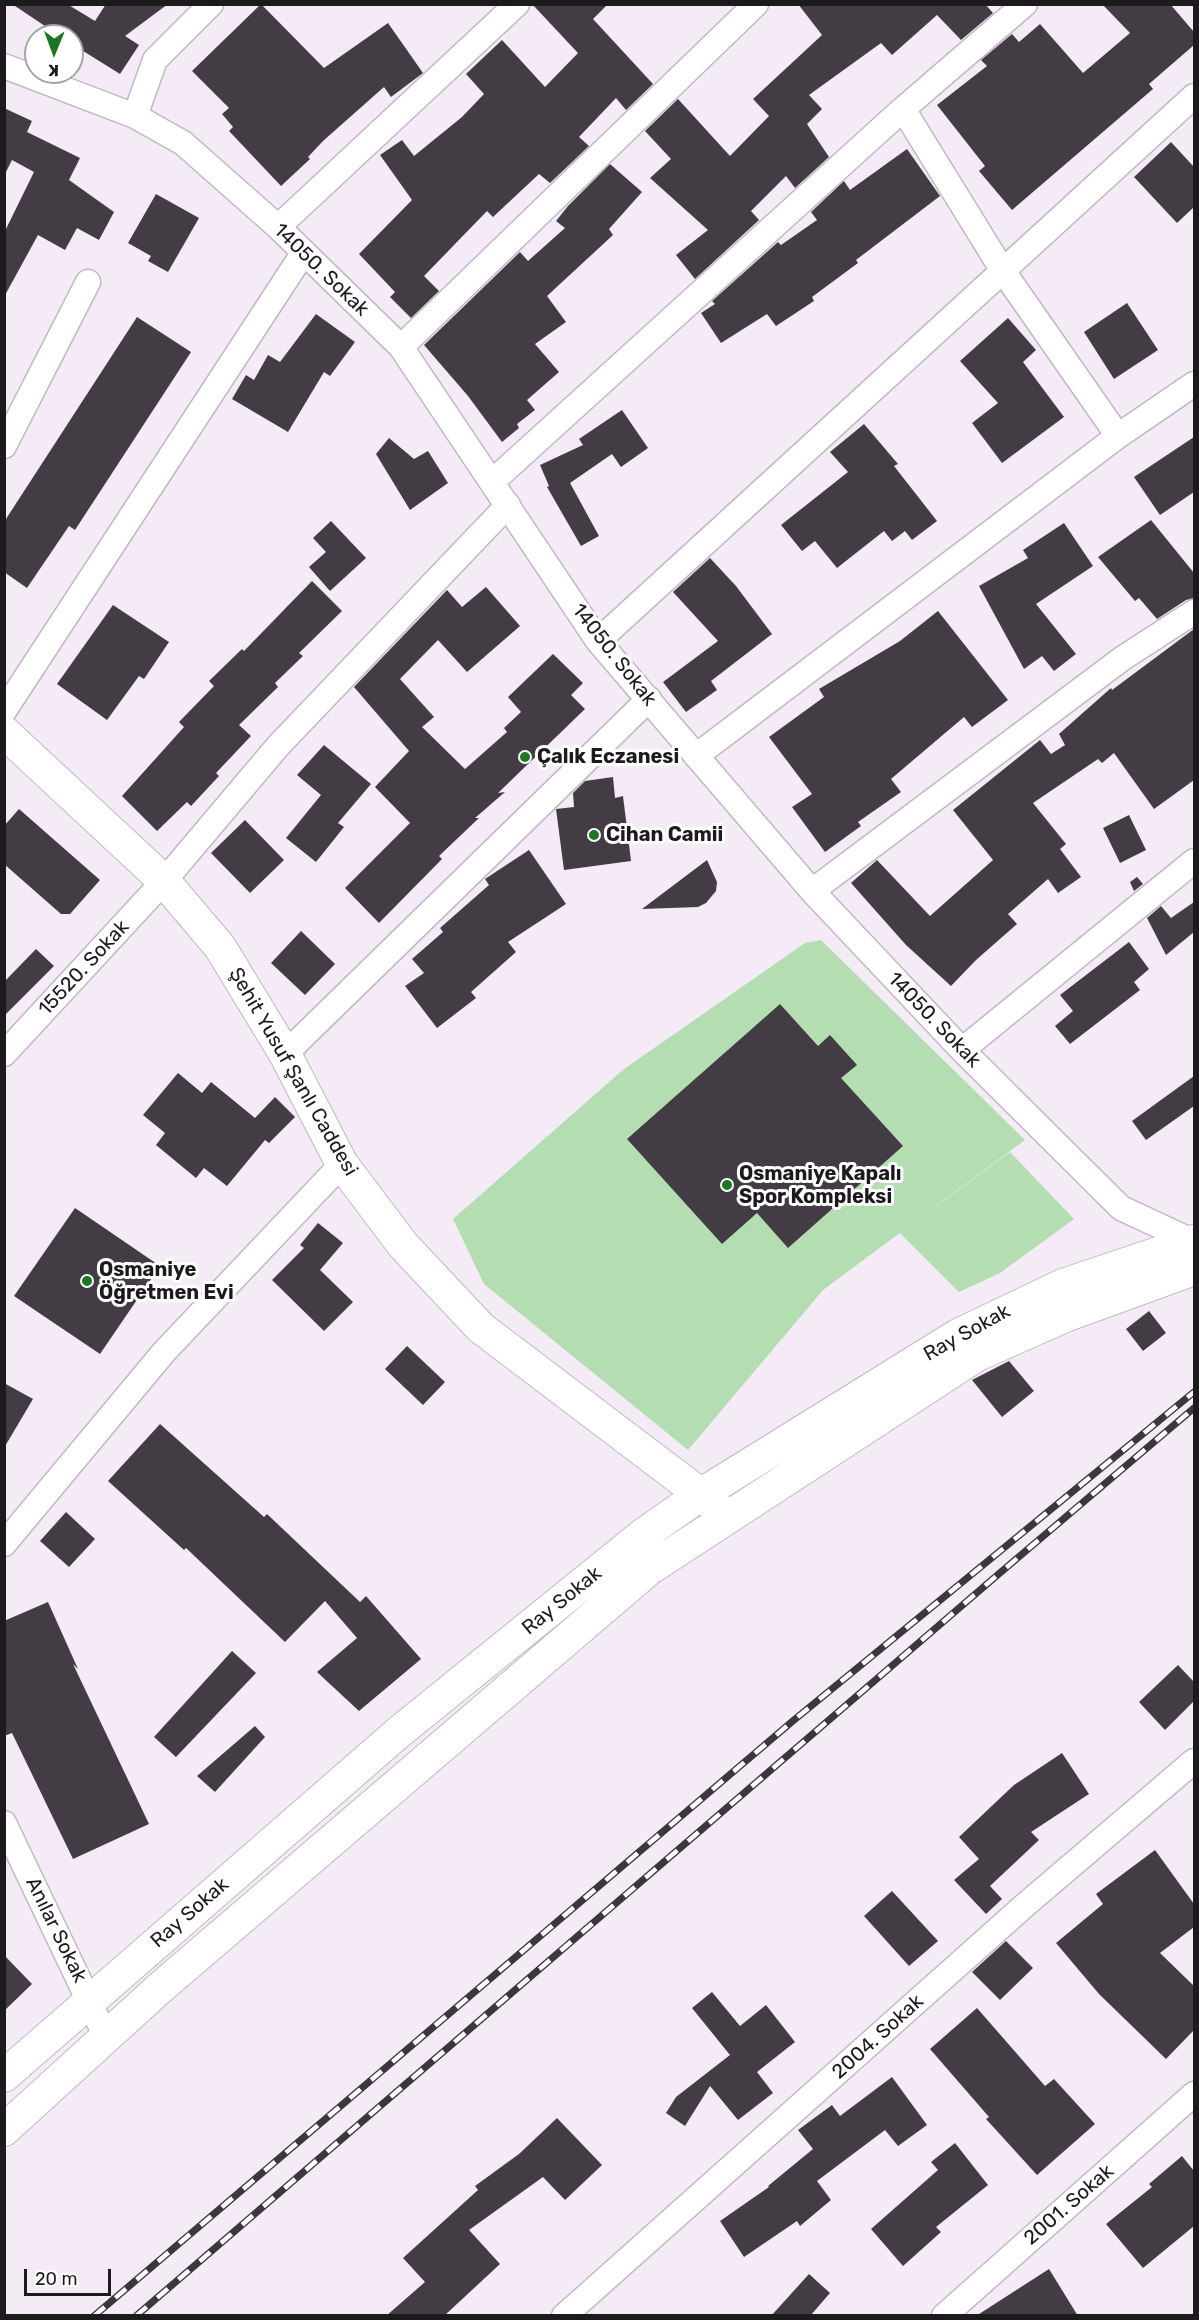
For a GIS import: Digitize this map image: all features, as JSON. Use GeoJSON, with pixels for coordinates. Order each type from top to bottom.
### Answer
{"type":"FeatureCollection","features":[{"type":"Feature","properties":{"kind":"street"},"geometry":{"type":"LineString","coordinates":[[135,117],[155,60],[211,4]]}},
{"type":"Feature","properties":{"kind":"street"},"geometry":{"type":"LineString","coordinates":[[278,227],[516,4]]}},
{"type":"Feature","properties":{"kind":"street"},"geometry":{"type":"LineString","coordinates":[[401,347],[756,4]]}},
{"type":"Feature","properties":{"kind":"street"},"geometry":{"type":"LineString","coordinates":[[493,481],[903,109],[1025,4]]}},
{"type":"Feature","properties":{"kind":"street","name":"14050. Sokak"},"geometry":{"type":"LineString","coordinates":[[4,66],[135,117],[183,143],[278,227],[401,347],[493,481],[598,641],[812,891],[962,1050],[1121,1208],[1194,1248]]}},
{"type":"Feature","properties":{"kind":"street"},"geometry":{"type":"LineString","coordinates":[[598,641],[1194,96]]}},
{"type":"Feature","properties":{"kind":"street"},"geometry":{"type":"LineString","coordinates":[[903,109],[1003,271],[1118,436]]}},
{"type":"Feature","properties":{"kind":"street"},"geometry":{"type":"LineString","coordinates":[[4,711],[304,252]]}},
{"type":"Feature","properties":{"kind":"street"},"geometry":{"type":"LineString","coordinates":[[4,446],[87,282]]}},
{"type":"Feature","properties":{"kind":"street"},"geometry":{"type":"LineString","coordinates":[[696,756],[1118,436],[1194,384]]}},
{"type":"Feature","properties":{"kind":"street","name":"15520. Sokak"},"geometry":{"type":"LineString","coordinates":[[4,1054],[164,881],[278,746],[508,506]]}},
{"type":"Feature","properties":{"kind":"street"},"geometry":{"type":"LineString","coordinates":[[812,891],[1123,658],[1194,612]]}},
{"type":"Feature","properties":{"kind":"street"},"geometry":{"type":"LineString","coordinates":[[285,1054],[648,699]]}},
{"type":"Feature","properties":{"kind":"street","name":"Şehit Yusuf Şanlı Caddesi"},"geometry":{"type":"LineString","coordinates":[[4,732],[164,881],[220,947],[285,1054],[342,1164],[402,1245],[481,1328],[729,1515]]}},
{"type":"Feature","properties":{"kind":"street"},"geometry":{"type":"LineString","coordinates":[[962,1050],[1194,861]]}},
{"type":"Feature","properties":{"kind":"street"},"geometry":{"type":"LineString","coordinates":[[4,1544],[164,1352],[342,1164]]}},
{"type":"Feature","properties":{"kind":"street"},"geometry":{"type":"LineString","coordinates":[[4,2130],[106,2037],[649,1569],[977,1355],[1065,1316],[1194,1248]]}},
{"type":"Feature","properties":{"kind":"street","name":"Ray Sokak"},"geometry":{"type":"LineString","coordinates":[[4,2076],[399,1732],[644,1534],[700,1495],[948,1341],[998,1314],[1063,1285],[1194,1248]]}},
{"type":"Feature","properties":{"kind":"street","name":"2004. Sokak"},"geometry":{"type":"LineString","coordinates":[[564,2316],[1024,1906],[1194,1761]]}},
{"type":"Feature","properties":{"kind":"street","name":"Anılar Sokak"},"geometry":{"type":"LineString","coordinates":[[4,1823],[106,2037]]}},
{"type":"Feature","properties":{"kind":"street","name":"2001. Sokak"},"geometry":{"type":"LineString","coordinates":[[944,2316],[1194,2094]]}},
{"type":"Feature","properties":{"kind":"green space","name":"Osmaniye Kapalı Spor Kompleksi"},"geometry":{"type":"Polygon","coordinates":[[[821,940],[1025,1140],[823,1290],[688,1450],[484,1284],[453,1219],[624,1069],[805,943],[821,940]]]}},
{"type":"Feature","properties":{"kind":"green space"},"geometry":{"type":"Polygon","coordinates":[[[1010,1152],[1074,1219],[1000,1273],[959,1292],[900,1233],[1010,1152]]]}},
{"type":"Feature","properties":{"kind":"building"},"geometry":{"type":"Polygon","coordinates":[[[12,4],[67,4],[95,21],[106,4],[168,4],[125,36],[139,45],[120,74],[84,52],[84,24],[42,24],[12,4]]]}},
{"type":"Feature","properties":{"kind":"building"},"geometry":{"type":"Polygon","coordinates":[[[261,4],[324,68],[388,23],[423,73],[391,97],[384,87],[323,141],[308,157],[310,159],[281,186],[229,131],[233,127],[222,114],[229,108],[192,71],[261,4]]]}},
{"type":"Feature","properties":{"kind":"building"},"geometry":{"type":"Polygon","coordinates":[[[532,4],[608,4],[593,19],[653,84],[626,110],[616,98],[579,137],[589,146],[550,183],[539,174],[493,217],[487,211],[424,276],[439,291],[411,318],[390,297],[395,292],[359,254],[412,200],[380,155],[402,140],[414,156],[462,117],[484,94],[466,74],[502,40],[545,87],[578,53],[532,4]]]}},
{"type":"Feature","properties":{"kind":"building"},"geometry":{"type":"Polygon","coordinates":[[[798,4],[985,4],[993,13],[961,40],[937,15],[892,55],[881,43],[809,95],[822,109],[807,124],[829,157],[795,188],[786,176],[751,211],[759,220],[695,279],[676,255],[708,230],[650,178],[671,159],[645,131],[678,99],[730,156],[769,116],[753,99],[822,35],[798,4]]]}},
{"type":"Feature","properties":{"kind":"building"},"geometry":{"type":"Polygon","coordinates":[[[1102,4],[1170,4],[1194,32],[1194,45],[1149,84],[1153,89],[1012,210],[979,171],[985,166],[937,105],[987,66],[981,60],[1012,34],[1019,42],[1040,24],[1083,73],[1130,33],[1102,4]]]}},
{"type":"Feature","properties":{"kind":"building"},"geometry":{"type":"Polygon","coordinates":[[[4,108],[32,121],[27,132],[80,158],[69,180],[114,212],[99,240],[77,228],[65,250],[38,235],[4,297],[4,233],[34,172],[12,160],[4,176],[4,108]]]}},
{"type":"Feature","properties":{"kind":"building"},"geometry":{"type":"Polygon","coordinates":[[[1171,142],[1194,167],[1194,207],[1177,223],[1134,177],[1171,142]]]}},
{"type":"Feature","properties":{"kind":"building"},"geometry":{"type":"Polygon","coordinates":[[[907,149],[940,196],[856,260],[858,263],[812,297],[814,301],[776,326],[767,314],[721,343],[701,313],[715,304],[712,301],[778,242],[781,245],[817,220],[811,212],[844,181],[850,190],[907,149]]]}},
{"type":"Feature","properties":{"kind":"building"},"geometry":{"type":"Polygon","coordinates":[[[610,164],[642,192],[609,229],[613,235],[547,296],[566,322],[535,344],[559,372],[527,400],[535,410],[517,424],[519,428],[502,442],[468,396],[424,345],[520,252],[528,261],[565,228],[556,221],[610,164]]]}},
{"type":"Feature","properties":{"kind":"building"},"geometry":{"type":"Polygon","coordinates":[[[156,194],[199,218],[168,272],[148,261],[151,256],[128,243],[156,194]]]}},
{"type":"Feature","properties":{"kind":"building"},"geometry":{"type":"Polygon","coordinates":[[[1127,303],[1158,350],[1114,379],[1084,332],[1127,303]]]}},
{"type":"Feature","properties":{"kind":"building"},"geometry":{"type":"Polygon","coordinates":[[[316,314],[355,342],[330,376],[324,372],[288,432],[232,399],[246,375],[254,380],[268,355],[280,362],[316,314]]]}},
{"type":"Feature","properties":{"kind":"building"},"geometry":{"type":"Polygon","coordinates":[[[137,317],[191,352],[75,530],[69,526],[27,588],[4,572],[4,522],[137,317]]]}},
{"type":"Feature","properties":{"kind":"building"},"geometry":{"type":"Polygon","coordinates":[[[1008,318],[1036,350],[1023,362],[1064,417],[1002,463],[972,423],[998,403],[960,361],[1008,318]]]}},
{"type":"Feature","properties":{"kind":"building"},"geometry":{"type":"Polygon","coordinates":[[[622,410],[648,448],[621,467],[612,454],[570,483],[599,536],[581,546],[547,487],[549,486],[540,465],[583,445],[579,439],[622,410]]]}},
{"type":"Feature","properties":{"kind":"building"},"geometry":{"type":"Polygon","coordinates":[[[864,424],[898,464],[894,466],[937,521],[912,540],[905,531],[892,541],[884,531],[837,568],[815,541],[802,551],[781,525],[848,472],[830,452],[864,424]]]}},
{"type":"Feature","properties":{"kind":"building"},"geometry":{"type":"Polygon","coordinates":[[[1194,437],[1194,492],[1160,515],[1134,477],[1194,437]]]}},
{"type":"Feature","properties":{"kind":"building"},"geometry":{"type":"Polygon","coordinates":[[[389,438],[414,459],[428,451],[448,483],[410,510],[376,454],[389,438]]]}},
{"type":"Feature","properties":{"kind":"building"},"geometry":{"type":"Polygon","coordinates":[[[1151,520],[1194,573],[1194,598],[1186,600],[1157,619],[1139,598],[1135,601],[1098,557],[1151,520]]]}},
{"type":"Feature","properties":{"kind":"building"},"geometry":{"type":"Polygon","coordinates":[[[331,521],[366,558],[330,591],[309,567],[326,552],[313,538],[331,521]]]}},
{"type":"Feature","properties":{"kind":"building"},"geometry":{"type":"Polygon","coordinates":[[[1064,523],[1093,566],[1036,604],[1076,654],[1054,671],[1042,656],[1024,669],[979,586],[1028,558],[1023,550],[1064,523]]]}},
{"type":"Feature","properties":{"kind":"building"},"geometry":{"type":"Polygon","coordinates":[[[710,558],[736,586],[772,634],[711,681],[717,690],[686,712],[663,682],[718,641],[673,592],[710,558]]]}},
{"type":"Feature","properties":{"kind":"building"},"geometry":{"type":"Polygon","coordinates":[[[312,581],[342,611],[299,653],[303,656],[275,683],[278,687],[239,725],[251,736],[216,773],[219,776],[191,806],[187,802],[157,831],[122,796],[184,727],[179,722],[214,686],[209,681],[242,649],[244,651],[312,581]]]}},
{"type":"Feature","properties":{"kind":"building"},"geometry":{"type":"Polygon","coordinates":[[[486,587],[520,626],[467,672],[438,640],[400,679],[434,717],[422,727],[465,769],[507,732],[504,728],[521,712],[508,697],[553,654],[583,683],[571,695],[585,709],[498,793],[505,792],[475,818],[479,818],[439,856],[442,859],[379,923],[345,888],[410,823],[375,787],[409,751],[354,687],[447,590],[462,607],[486,587]]]}},
{"type":"Feature","properties":{"kind":"building"},"geometry":{"type":"Polygon","coordinates":[[[113,605],[169,642],[144,679],[139,676],[107,720],[57,684],[113,605]]]}},
{"type":"Feature","properties":{"kind":"building"},"geometry":{"type":"Polygon","coordinates":[[[938,611],[1008,700],[972,727],[964,717],[891,779],[901,792],[858,822],[861,826],[825,852],[792,807],[812,794],[769,737],[824,697],[819,689],[900,641],[938,611]]]}},
{"type":"Feature","properties":{"kind":"building"},"geometry":{"type":"Polygon","coordinates":[[[1194,629],[1194,780],[1154,809],[1114,753],[1102,763],[1098,759],[1033,803],[1066,844],[1060,849],[1081,877],[1058,893],[1048,879],[1008,914],[1017,924],[976,960],[951,986],[906,945],[851,883],[877,860],[930,916],[993,860],[953,810],[1040,740],[1051,754],[1065,745],[1059,734],[1111,688],[1112,690],[1194,629]]]}},
{"type":"Feature","properties":{"kind":"building"},"geometry":{"type":"Polygon","coordinates":[[[324,745],[371,784],[338,823],[344,827],[316,862],[286,838],[321,795],[297,775],[324,745]]]}},
{"type":"Feature","properties":{"kind":"building","name":"Cihan Camii"},"geometry":{"type":"Polygon","coordinates":[[[613,777],[615,798],[623,796],[631,861],[564,870],[556,809],[574,807],[573,793],[585,781],[613,777]]]}},
{"type":"Feature","properties":{"kind":"building"},"geometry":{"type":"Polygon","coordinates":[[[19,809],[100,880],[70,914],[61,914],[4,864],[4,826],[19,809]]]}},
{"type":"Feature","properties":{"kind":"building"},"geometry":{"type":"Polygon","coordinates":[[[1129,815],[1146,850],[1120,863],[1103,828],[1129,815]]]}},
{"type":"Feature","properties":{"kind":"building"},"geometry":{"type":"Polygon","coordinates":[[[245,820],[284,860],[250,893],[211,853],[245,820]]]}},
{"type":"Feature","properties":{"kind":"building"},"geometry":{"type":"Polygon","coordinates":[[[529,850],[566,904],[508,942],[516,952],[471,992],[476,998],[437,1028],[405,986],[424,973],[412,959],[443,932],[440,928],[489,885],[485,879],[529,850]]]}},
{"type":"Feature","properties":{"kind":"building"},"geometry":{"type":"Polygon","coordinates":[[[707,860],[717,882],[716,891],[706,903],[698,907],[642,909],[707,860]]]}},
{"type":"Feature","properties":{"kind":"building"},"geometry":{"type":"Polygon","coordinates":[[[1137,877],[1143,884],[1134,891],[1130,882],[1137,877]]]}},
{"type":"Feature","properties":{"kind":"building"},"geometry":{"type":"Polygon","coordinates":[[[1194,902],[1194,932],[1166,955],[1147,918],[1161,906],[1171,918],[1194,902]]]}},
{"type":"Feature","properties":{"kind":"building"},"geometry":{"type":"Polygon","coordinates":[[[301,931],[335,964],[305,995],[271,963],[301,931]]]}},
{"type":"Feature","properties":{"kind":"building"},"geometry":{"type":"Polygon","coordinates":[[[1129,942],[1149,969],[1134,982],[1140,990],[1070,1044],[1055,1026],[1073,1011],[1060,995],[1129,942]]]}},
{"type":"Feature","properties":{"kind":"building"},"geometry":{"type":"Polygon","coordinates":[[[36,949],[54,966],[4,1016],[4,982],[36,949]]]}},
{"type":"Feature","properties":{"kind":"building"},"geometry":{"type":"Polygon","coordinates":[[[780,1004],[818,1046],[830,1035],[857,1065],[841,1078],[903,1146],[788,1248],[757,1213],[722,1244],[627,1139],[780,1004]]]}},
{"type":"Feature","properties":{"kind":"building"},"geometry":{"type":"Polygon","coordinates":[[[178,1073],[202,1093],[211,1082],[255,1118],[275,1097],[295,1117],[269,1143],[265,1140],[227,1186],[204,1168],[196,1178],[156,1145],[165,1133],[143,1115],[178,1073]]]}},
{"type":"Feature","properties":{"kind":"building"},"geometry":{"type":"Polygon","coordinates":[[[1194,1076],[1194,1106],[1146,1140],[1132,1121],[1194,1076]]]}},
{"type":"Feature","properties":{"kind":"building","name":"Osmaniye Öğretmen Evi"},"geometry":{"type":"Polygon","coordinates":[[[75,1208],[160,1266],[100,1354],[14,1296],[75,1208]]]}},
{"type":"Feature","properties":{"kind":"building"},"geometry":{"type":"Polygon","coordinates":[[[318,1223],[343,1243],[320,1270],[353,1302],[324,1331],[272,1280],[304,1248],[300,1245],[318,1223]]]}},
{"type":"Feature","properties":{"kind":"building"},"geometry":{"type":"Polygon","coordinates":[[[1149,1311],[1166,1333],[1143,1351],[1126,1329],[1149,1311]]]}},
{"type":"Feature","properties":{"kind":"building"},"geometry":{"type":"Polygon","coordinates":[[[407,1346],[445,1382],[423,1405],[385,1369],[407,1346]]]}},
{"type":"Feature","properties":{"kind":"building"},"geometry":{"type":"Polygon","coordinates":[[[1009,1361],[1034,1391],[1002,1417],[972,1380],[1009,1361]]]}},
{"type":"Feature","properties":{"kind":"building"},"geometry":{"type":"Polygon","coordinates":[[[4,1383],[33,1399],[4,1448],[4,1383]]]}},
{"type":"Feature","properties":{"kind":"building"},"geometry":{"type":"Polygon","coordinates":[[[160,1424],[264,1517],[267,1514],[360,1602],[366,1596],[421,1659],[359,1711],[317,1672],[357,1638],[325,1601],[285,1642],[186,1548],[184,1550],[108,1481],[160,1424]]]}},
{"type":"Feature","properties":{"kind":"building"},"geometry":{"type":"Polygon","coordinates":[[[66,1512],[95,1539],[69,1567],[40,1541],[66,1512]]]}},
{"type":"Feature","properties":{"kind":"building"},"geometry":{"type":"Polygon","coordinates":[[[48,1602],[78,1669],[73,1664],[149,1824],[73,1859],[12,1733],[4,1736],[4,1621],[48,1602]]]}},
{"type":"Feature","properties":{"kind":"building"},"geometry":{"type":"Polygon","coordinates":[[[232,1651],[256,1673],[176,1757],[154,1737],[232,1651]]]}},
{"type":"Feature","properties":{"kind":"building"},"geometry":{"type":"Polygon","coordinates":[[[1178,1665],[1194,1682],[1194,1701],[1165,1730],[1139,1702],[1178,1665]]]}},
{"type":"Feature","properties":{"kind":"building"},"geometry":{"type":"Polygon","coordinates":[[[255,1726],[265,1737],[215,1792],[197,1776],[255,1726]]]}},
{"type":"Feature","properties":{"kind":"building"},"geometry":{"type":"Polygon","coordinates":[[[1062,1753],[1089,1794],[1031,1832],[1039,1840],[990,1886],[1002,1899],[986,1914],[954,1880],[979,1859],[959,1837],[1014,1785],[1062,1753]]]}},
{"type":"Feature","properties":{"kind":"building"},"geometry":{"type":"Polygon","coordinates":[[[1155,1850],[1194,1904],[1194,1927],[1160,1953],[1194,1986],[1194,2030],[1166,2059],[1099,1994],[1056,1943],[1103,1904],[1096,1894],[1155,1850]]]}},
{"type":"Feature","properties":{"kind":"building"},"geometry":{"type":"Polygon","coordinates":[[[892,1891],[938,1941],[909,1966],[864,1916],[892,1891]]]}},
{"type":"Feature","properties":{"kind":"building"},"geometry":{"type":"Polygon","coordinates":[[[1006,1941],[1033,1968],[1000,2000],[972,1972],[1006,1941]]]}},
{"type":"Feature","properties":{"kind":"building"},"geometry":{"type":"Polygon","coordinates":[[[4,1955],[32,1984],[4,2011],[4,1955]]]}},
{"type":"Feature","properties":{"kind":"building"},"geometry":{"type":"Polygon","coordinates":[[[712,1992],[740,2026],[766,2005],[795,2042],[757,2072],[773,2093],[738,2120],[710,2086],[685,2126],[666,2113],[676,2097],[730,2055],[692,2008],[712,1992]]]}},
{"type":"Feature","properties":{"kind":"building"},"geometry":{"type":"Polygon","coordinates":[[[977,2008],[1045,2086],[1054,2079],[1095,2124],[1037,2175],[986,2119],[989,2117],[930,2049],[977,2008]]]}},
{"type":"Feature","properties":{"kind":"building"},"geometry":{"type":"Polygon","coordinates":[[[892,2077],[927,2125],[898,2146],[885,2130],[817,2181],[831,2200],[800,2226],[797,2221],[744,2257],[720,2221],[769,2187],[813,2149],[798,2130],[832,2105],[840,2116],[892,2077]]]}},
{"type":"Feature","properties":{"kind":"building"},"geometry":{"type":"Polygon","coordinates":[[[557,2118],[602,2165],[565,2200],[543,2177],[469,2230],[500,2264],[444,2316],[386,2316],[425,2282],[403,2258],[478,2190],[475,2186],[519,2154],[557,2118]]]}},
{"type":"Feature","properties":{"kind":"building"},"geometry":{"type":"Polygon","coordinates":[[[955,2143],[988,2185],[936,2227],[941,2232],[903,2266],[871,2229],[938,2170],[931,2162],[955,2143]]]}},
{"type":"Feature","properties":{"kind":"building"},"geometry":{"type":"Polygon","coordinates":[[[1182,2156],[1194,2171],[1194,2226],[1143,2268],[1106,2224],[1152,2187],[1149,2184],[1182,2156]]]}},
{"type":"Feature","properties":{"kind":"building"},"geometry":{"type":"Polygon","coordinates":[[[1049,2269],[1078,2316],[976,2316],[1049,2269]]]}},
{"type":"Feature","properties":{"kind":"building"},"geometry":{"type":"Polygon","coordinates":[[[809,2274],[830,2293],[810,2316],[771,2316],[809,2274]]]}},
{"type":"Feature","properties":{"kind":"railway"},"geometry":{"type":"LineString","coordinates":[[94,2316],[794,1720],[1194,1392]]}},
{"type":"Feature","properties":{"kind":"railway"},"geometry":{"type":"LineString","coordinates":[[136,2316],[1194,1408]]}},
{"type":"Feature","properties":{"kind":"place","name":"Çalık Eczanesi"},"geometry":{"type":"Point","coordinates":[525,757]}},
{"type":"Feature","properties":{"kind":"place","name":"Cihan Camii"},"geometry":{"type":"Point","coordinates":[594,835]}},
{"type":"Feature","properties":{"kind":"place","name":"Osmaniye Kapalı Spor Kompleksi"},"geometry":{"type":"Point","coordinates":[727,1185]}},
{"type":"Feature","properties":{"kind":"place","name":"Osmaniye Öğretmen Evi"},"geometry":{"type":"Point","coordinates":[87,1281]}}]}
